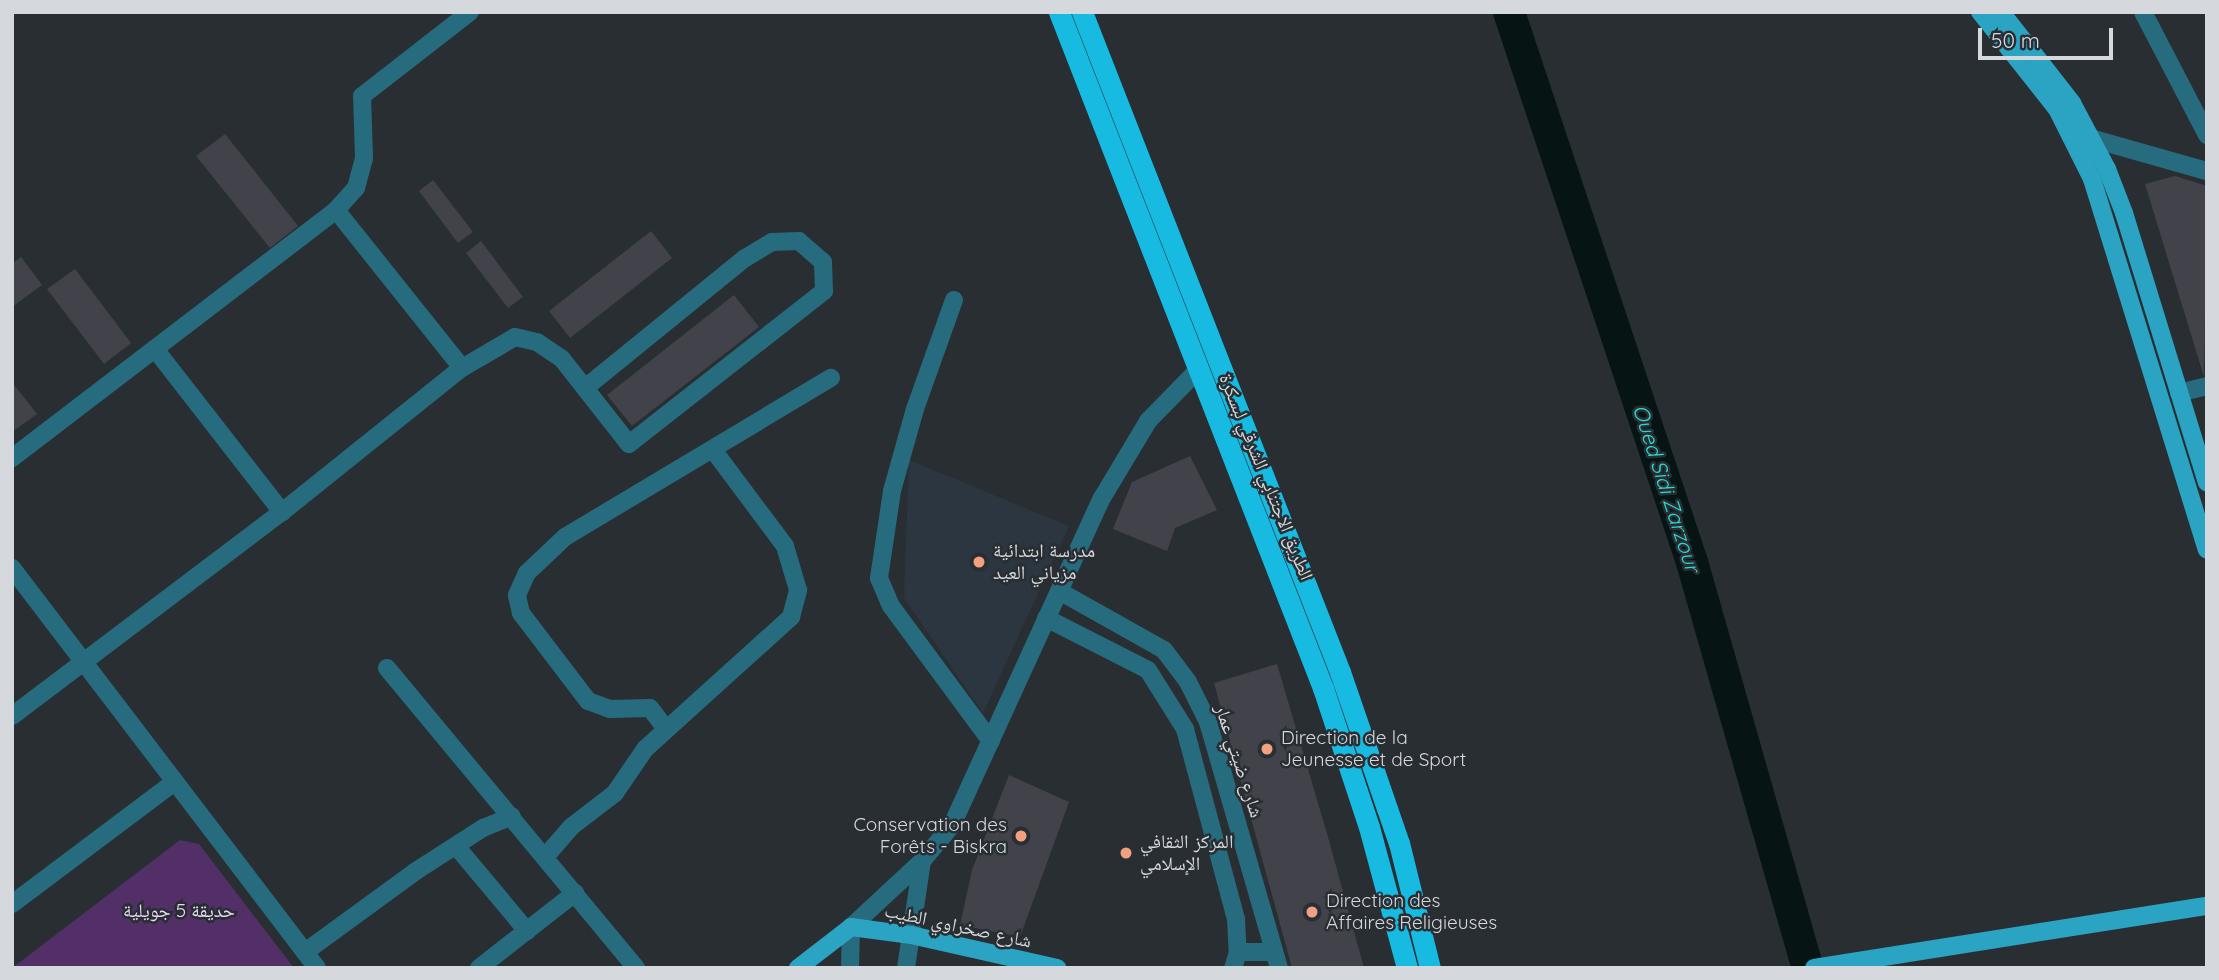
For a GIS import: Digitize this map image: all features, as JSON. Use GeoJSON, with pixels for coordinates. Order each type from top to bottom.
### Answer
{"type":"FeatureCollection","features":[{"type":"Feature","properties":{"kind":"highway","name":"الطريق الاجتنابي الشرقي لبسكرة"},"geometry":{"type":"LineString","coordinates":[[1059,12],[1324,688],[1369,827],[1407,968]]}},
{"type":"Feature","properties":{"kind":"highway","name":"الطريق الاجتنابي الشرقي لبسكرة"},"geometry":{"type":"LineString","coordinates":[[1082,12],[1340,673],[1399,843],[1430,968]]}},
{"type":"Feature","properties":{"kind":"main road"},"geometry":{"type":"LineString","coordinates":[[1989,14],[2082,139],[2124,213],[2207,483]]}},
{"type":"Feature","properties":{"kind":"main road"},"geometry":{"type":"LineString","coordinates":[[2082,139],[2207,550]]}},
{"type":"Feature","properties":{"kind":"main road"},"geometry":{"type":"LineString","coordinates":[[1814,968],[2207,906]]}},
{"type":"Feature","properties":{"kind":"main road"},"geometry":{"type":"LineString","coordinates":[[798,968],[851,927]]}},
{"type":"Feature","properties":{"kind":"main road","name":"شارع صخراوي الطيب"},"geometry":{"type":"LineString","coordinates":[[851,927],[911,935],[1057,968]]}},
{"type":"Feature","properties":{"kind":"street"},"geometry":{"type":"LineString","coordinates":[[12,458],[336,210],[356,188],[364,158],[362,96],[470,12]]}},
{"type":"Feature","properties":{"kind":"street"},"geometry":{"type":"LineString","coordinates":[[2143,12],[2207,135]]}},
{"type":"Feature","properties":{"kind":"street"},"geometry":{"type":"LineString","coordinates":[[2082,139],[2207,171]]}},
{"type":"Feature","properties":{"kind":"street"},"geometry":{"type":"LineString","coordinates":[[336,210],[462,368]]}},
{"type":"Feature","properties":{"kind":"street"},"geometry":{"type":"LineString","coordinates":[[12,716],[282,512],[462,368],[515,337],[537,342],[562,359],[629,444],[824,291],[823,262],[799,241],[772,242],[745,258],[586,387]]}},
{"type":"Feature","properties":{"kind":"street"},"geometry":{"type":"LineString","coordinates":[[954,300],[908,433],[892,491],[879,578],[891,606],[991,741]]}},
{"type":"Feature","properties":{"kind":"street"},"geometry":{"type":"LineString","coordinates":[[155,349],[282,512]]}},
{"type":"Feature","properties":{"kind":"street"},"geometry":{"type":"LineString","coordinates":[[850,968],[851,927],[922,861],[952,825],[1102,498],[1148,421],[1199,369]]}},
{"type":"Feature","properties":{"kind":"street"},"geometry":{"type":"LineString","coordinates":[[666,729],[650,708],[610,709],[588,701],[522,613],[517,595],[527,573],[565,537],[714,451],[831,378]]}},
{"type":"Feature","properties":{"kind":"street"},"geometry":{"type":"LineString","coordinates":[[2179,393],[2207,386]]}},
{"type":"Feature","properties":{"kind":"street"},"geometry":{"type":"LineString","coordinates":[[545,857],[571,827],[615,793],[645,749],[791,617],[798,590],[785,546],[714,451]]}},
{"type":"Feature","properties":{"kind":"street"},"geometry":{"type":"LineString","coordinates":[[12,568],[173,783],[317,968]]}},
{"type":"Feature","properties":{"kind":"street","name":"شارع ضيتي عمار"},"geometry":{"type":"LineString","coordinates":[[1059,591],[1164,650],[1188,682],[1208,722],[1277,960]]}},
{"type":"Feature","properties":{"kind":"street"},"geometry":{"type":"LineString","coordinates":[[1046,618],[1148,670],[1185,729],[1236,919],[1235,960],[1277,960]]}},
{"type":"Feature","properties":{"kind":"street"},"geometry":{"type":"LineString","coordinates":[[387,668],[636,968]]}},
{"type":"Feature","properties":{"kind":"street"},"geometry":{"type":"LineString","coordinates":[[1185,729],[1208,722]]}},
{"type":"Feature","properties":{"kind":"street"},"geometry":{"type":"LineString","coordinates":[[12,904],[173,783]]}},
{"type":"Feature","properties":{"kind":"street"},"geometry":{"type":"LineString","coordinates":[[305,952],[456,845],[512,816]]}},
{"type":"Feature","properties":{"kind":"street"},"geometry":{"type":"LineString","coordinates":[[456,845],[527,930]]}},
{"type":"Feature","properties":{"kind":"street"},"geometry":{"type":"LineString","coordinates":[[906,968],[922,861]]}},
{"type":"Feature","properties":{"kind":"street"},"geometry":{"type":"LineString","coordinates":[[479,968],[575,893]]}},
{"type":"Feature","properties":{"kind":"shaded area","name":"مدرسة ابتدائية مزياني العيد"},"geometry":{"type":"Polygon","coordinates":[[[909,460],[1069,526],[983,713],[904,598],[909,460]]]}},
{"type":"Feature","properties":{"kind":"green space","name":"حديقة 5 جويلية"},"geometry":{"type":"Polygon","coordinates":[[[180,840],[199,844],[294,968],[12,968],[180,840]]]}},
{"type":"Feature","properties":{"kind":"building"},"geometry":{"type":"Polygon","coordinates":[[[225,134],[298,226],[270,248],[196,156],[225,134]]]}},
{"type":"Feature","properties":{"kind":"building"},"geometry":{"type":"Polygon","coordinates":[[[2175,176],[2207,186],[2204,377],[2145,184],[2175,176]]]}},
{"type":"Feature","properties":{"kind":"building"},"geometry":{"type":"Polygon","coordinates":[[[433,180],[473,232],[458,243],[419,191],[433,180]]]}},
{"type":"Feature","properties":{"kind":"building"},"geometry":{"type":"Polygon","coordinates":[[[651,231],[672,258],[570,338],[549,311],[651,231]]]}},
{"type":"Feature","properties":{"kind":"building"},"geometry":{"type":"Polygon","coordinates":[[[481,241],[523,297],[508,308],[466,253],[481,241]]]}},
{"type":"Feature","properties":{"kind":"building"},"geometry":{"type":"Polygon","coordinates":[[[21,257],[42,285],[12,307],[12,264],[21,257]]]}},
{"type":"Feature","properties":{"kind":"building"},"geometry":{"type":"Polygon","coordinates":[[[75,269],[131,343],[104,364],[47,289],[75,269]]]}},
{"type":"Feature","properties":{"kind":"building"},"geometry":{"type":"Polygon","coordinates":[[[734,295],[759,327],[632,426],[607,395],[734,295]]]}},
{"type":"Feature","properties":{"kind":"building"},"geometry":{"type":"Polygon","coordinates":[[[12,382],[37,414],[12,432],[12,382]]]}},
{"type":"Feature","properties":{"kind":"building"},"geometry":{"type":"Polygon","coordinates":[[[1190,456],[1217,510],[1175,528],[1167,551],[1113,529],[1132,482],[1190,456]]]}},
{"type":"Feature","properties":{"kind":"building"},"geometry":{"type":"Polygon","coordinates":[[[1277,664],[1364,968],[1292,968],[1214,683],[1277,664]]]}},
{"type":"Feature","properties":{"kind":"building","name":"Conservation des Forêts - Biskra"},"geometry":{"type":"Polygon","coordinates":[[[1009,775],[1069,802],[1020,937],[960,925],[972,870],[1009,775]]]}},
{"type":"Feature","properties":{"kind":"waterway","name":"Oued Sidi Zarzour"},"geometry":{"type":"LineString","coordinates":[[1509,12],[1692,562],[1808,968]]}},
{"type":"Feature","properties":{"kind":"place","name":"مدرسة ابتدائية مزياني العيد"},"geometry":{"type":"Point","coordinates":[979,562]}},
{"type":"Feature","properties":{"kind":"place","name":"Direction de la Jeunesse et de Sport"},"geometry":{"type":"Point","coordinates":[1267,749]}},
{"type":"Feature","properties":{"kind":"place","name":"Conservation des Forêts - Biskra"},"geometry":{"type":"Point","coordinates":[1021,836]}},
{"type":"Feature","properties":{"kind":"place","name":"المركز الثقافي الإسلامي"},"geometry":{"type":"Point","coordinates":[1126,853]}},
{"type":"Feature","properties":{"kind":"place","name":"Direction des Affaires Religieuses"},"geometry":{"type":"Point","coordinates":[1312,912]}}]}
